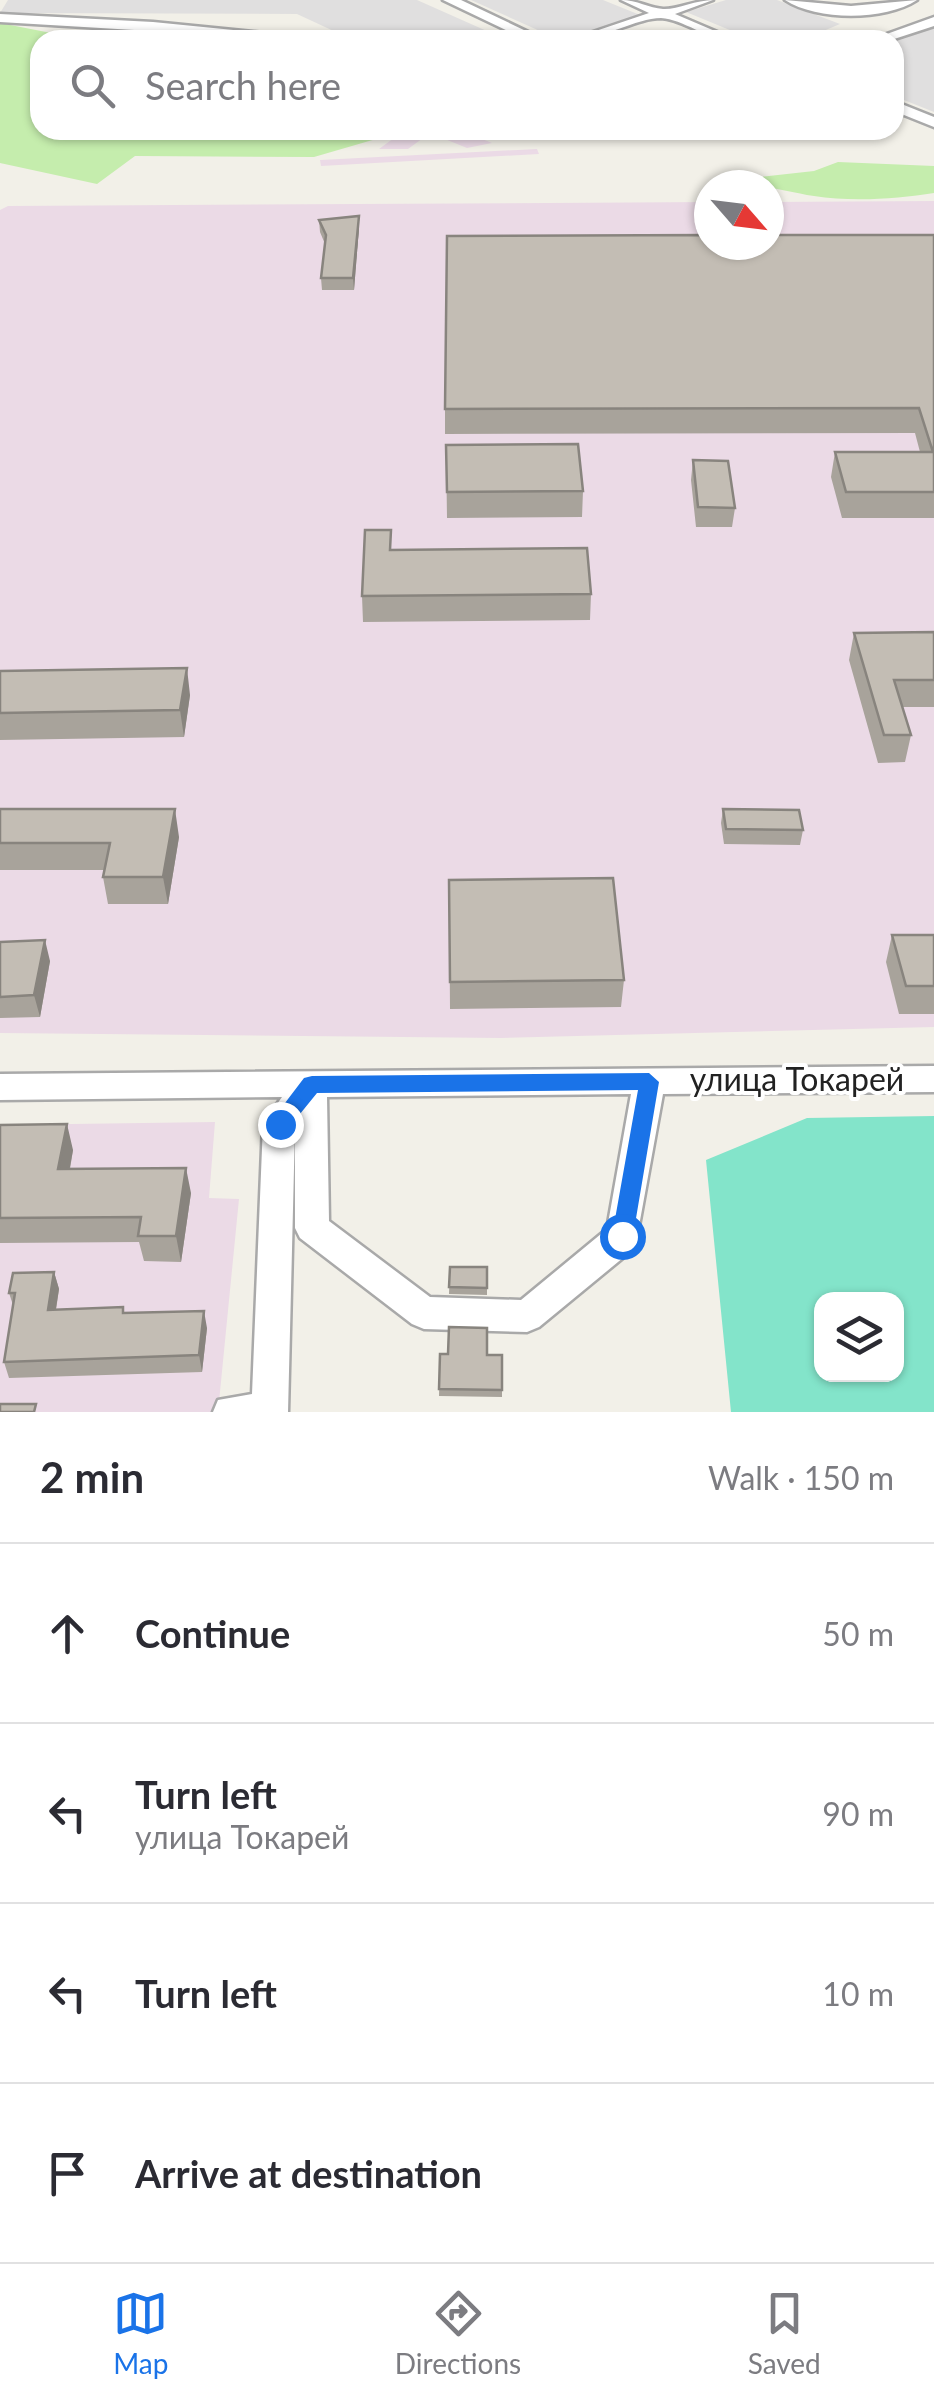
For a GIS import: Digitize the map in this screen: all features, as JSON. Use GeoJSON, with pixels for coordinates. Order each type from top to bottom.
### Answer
{"type":"FeatureCollection","features":[{"type":"Feature","properties":{"kind":"street"},"geometry":{"type":"LineString","coordinates":[[450,0],[516,30]]}},
{"type":"Feature","properties":{"kind":"street"},"geometry":{"type":"LineString","coordinates":[[628,0],[703,30]]}},
{"type":"Feature","properties":{"kind":"street"},"geometry":{"type":"LineString","coordinates":[[609,30],[706,0]]}},
{"type":"Feature","properties":{"kind":"street"},"geometry":{"type":"LineString","coordinates":[[792,0],[835,11],[884,8],[910,0]]}},
{"type":"Feature","properties":{"kind":"street"},"geometry":{"type":"LineString","coordinates":[[0,18],[193,30]]}},
{"type":"Feature","properties":{"kind":"street"},"geometry":{"type":"LineString","coordinates":[[904,31],[934,21]]}},
{"type":"Feature","properties":{"kind":"street"},"geometry":{"type":"LineString","coordinates":[[904,110],[934,122]]}},
{"type":"Feature","properties":{"kind":"street","name":"улица Токарей"},"geometry":{"type":"LineString","coordinates":[[0,1087],[934,1079]]}},
{"type":"Feature","properties":{"kind":"street"},"geometry":{"type":"LineString","coordinates":[[312,1084],[312,1228],[424,1313],[527,1316],[622,1236],[649,1082]]}},
{"type":"Feature","properties":{"kind":"street"},"geometry":{"type":"LineString","coordinates":[[231,1412],[270,1412],[280,1124],[312,1084]]}},
{"type":"Feature","properties":{"kind":"shaded area"},"geometry":{"type":"Polygon","coordinates":[[[8,0],[417,0],[484,30],[331,30],[297,14],[0,13],[8,0]]]}},
{"type":"Feature","properties":{"kind":"shaded area"},"geometry":{"type":"Polygon","coordinates":[[[471,0],[603,0],[640,15],[592,30],[538,30],[471,0]]]}},
{"type":"Feature","properties":{"kind":"shaded area"},"geometry":{"type":"Polygon","coordinates":[[[726,0],[777,0],[840,24],[826,30],[730,30],[686,12],[726,0]]]}},
{"type":"Feature","properties":{"kind":"shaded area"},"geometry":{"type":"Polygon","coordinates":[[[934,24],[934,112],[904,100],[904,33],[934,24]]]}},
{"type":"Feature","properties":{"kind":"shaded area"},"geometry":{"type":"Polygon","coordinates":[[[391,140],[420,140],[408,149],[379,149],[391,140]]]}},
{"type":"Feature","properties":{"kind":"shaded area"},"geometry":{"type":"Polygon","coordinates":[[[447,140],[492,143],[467,148],[447,140]]]}},
{"type":"Feature","properties":{"kind":"shaded area"},"geometry":{"type":"Polygon","coordinates":[[[537,149],[539,154],[321,166],[320,160],[537,149]]]}},
{"type":"Feature","properties":{"kind":"shaded area"},"geometry":{"type":"Polygon","coordinates":[[[934,201],[934,1027],[501,1038],[0,1033],[0,210],[8,206],[694,202],[694,260],[784,260],[784,202],[934,201]]]}},
{"type":"Feature","properties":{"kind":"shaded area"},"geometry":{"type":"Polygon","coordinates":[[[215,1122],[209,1198],[239,1199],[218,1412],[0,1412],[0,1125],[215,1122]]]}},
{"type":"Feature","properties":{"kind":"green space"},"geometry":{"type":"Polygon","coordinates":[[[0,23],[36,30],[30,30],[30,140],[373,140],[314,157],[135,156],[97,184],[0,163],[0,23]]]}},
{"type":"Feature","properties":{"kind":"green space"},"geometry":{"type":"Polygon","coordinates":[[[838,162],[934,166],[934,193],[874,199],[828,198],[784,191],[784,174],[814,171],[838,162]]]}},
{"type":"Feature","properties":{"kind":"green space"},"geometry":{"type":"Polygon","coordinates":[[[934,1116],[934,1412],[731,1412],[706,1160],[807,1118],[934,1116]]]}},
{"type":"Feature","properties":{"kind":"building"},"geometry":{"type":"Polygon","coordinates":[[[359,216],[353,278],[321,278],[326,235],[319,220],[359,216]]]}},
{"type":"Feature","properties":{"kind":"building"},"geometry":{"type":"Polygon","coordinates":[[[694,235],[694,260],[784,260],[784,235],[934,235],[934,492],[846,492],[835,452],[933,452],[919,408],[445,409],[447,236],[694,235]]]}},
{"type":"Feature","properties":{"kind":"building"},"geometry":{"type":"Polygon","coordinates":[[[578,444],[583,491],[447,492],[446,445],[578,444]]]}},
{"type":"Feature","properties":{"kind":"building"},"geometry":{"type":"Polygon","coordinates":[[[693,460],[728,461],[735,508],[698,507],[693,460]]]}},
{"type":"Feature","properties":{"kind":"building"},"geometry":{"type":"Polygon","coordinates":[[[365,530],[391,530],[390,550],[587,548],[591,594],[362,596],[365,530]]]}},
{"type":"Feature","properties":{"kind":"building"},"geometry":{"type":"Polygon","coordinates":[[[934,632],[934,680],[894,680],[911,735],[884,735],[854,633],[934,632]]]}},
{"type":"Feature","properties":{"kind":"building"},"geometry":{"type":"Polygon","coordinates":[[[187,668],[180,710],[0,713],[0,671],[187,668]]]}},
{"type":"Feature","properties":{"kind":"building"},"geometry":{"type":"Polygon","coordinates":[[[0,809],[175,809],[163,877],[103,877],[110,843],[0,843],[0,809]]]}},
{"type":"Feature","properties":{"kind":"building"},"geometry":{"type":"Polygon","coordinates":[[[723,809],[799,810],[803,830],[726,829],[723,809]]]}},
{"type":"Feature","properties":{"kind":"building"},"geometry":{"type":"Polygon","coordinates":[[[613,878],[624,980],[450,982],[449,880],[613,878]]]}},
{"type":"Feature","properties":{"kind":"building"},"geometry":{"type":"Polygon","coordinates":[[[892,935],[934,935],[934,986],[906,986],[892,935]]]}},
{"type":"Feature","properties":{"kind":"building"},"geometry":{"type":"Polygon","coordinates":[[[45,940],[34,995],[0,997],[0,942],[45,940]]]}},
{"type":"Feature","properties":{"kind":"building"},"geometry":{"type":"Polygon","coordinates":[[[67,1124],[58,1169],[186,1168],[176,1236],[138,1236],[141,1217],[0,1218],[0,1125],[67,1124]]]}},
{"type":"Feature","properties":{"kind":"building"},"geometry":{"type":"Polygon","coordinates":[[[450,1267],[487,1267],[487,1288],[449,1287],[450,1267]]]}},
{"type":"Feature","properties":{"kind":"building"},"geometry":{"type":"Polygon","coordinates":[[[54,1272],[48,1310],[123,1307],[123,1313],[204,1311],[199,1355],[4,1362],[15,1293],[9,1293],[13,1273],[54,1272]]]}},
{"type":"Feature","properties":{"kind":"building"},"geometry":{"type":"Polygon","coordinates":[[[449,1327],[487,1328],[487,1355],[502,1355],[502,1390],[439,1389],[440,1354],[448,1354],[449,1327]]]}},
{"type":"Feature","properties":{"kind":"building"},"geometry":{"type":"Polygon","coordinates":[[[0,1404],[36,1404],[34,1412],[0,1412],[0,1404]]]}},
{"type":"Feature","properties":{"kind":"route"},"geometry":{"type":"LineString","coordinates":[[280,1124],[312,1084],[649,1082],[622,1236]]}}]}
